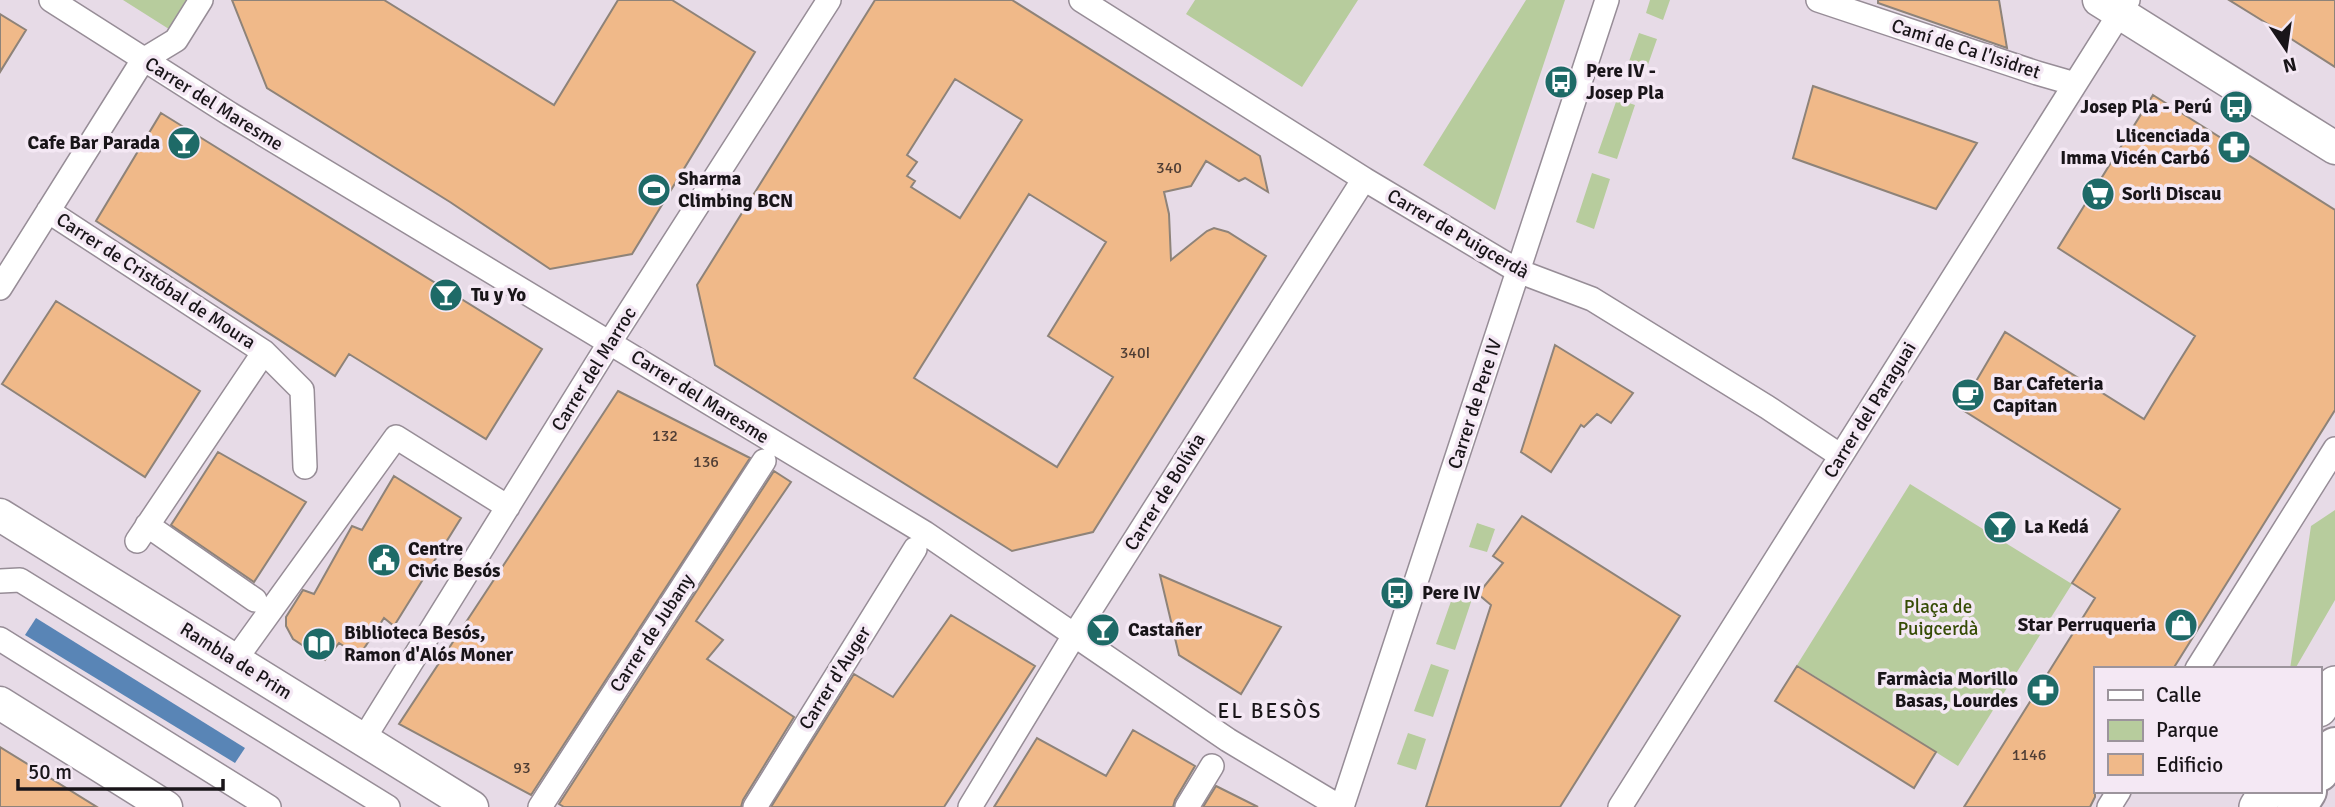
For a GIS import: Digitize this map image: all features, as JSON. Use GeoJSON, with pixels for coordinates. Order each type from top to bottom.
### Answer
{"type":"FeatureCollection","features":[{"type":"Feature","properties":{"kind":"highway"},"geometry":{"type":"LineString","coordinates":[[2321,769],[2335,747]]}},
{"type":"Feature","properties":{"kind":"main road"},"geometry":{"type":"LineString","coordinates":[[2116,4],[2335,148]]}},
{"type":"Feature","properties":{"kind":"main road","name":"Rambla de Prim"},"geometry":{"type":"LineString","coordinates":[[0,515],[472,807]]}},
{"type":"Feature","properties":{"kind":"main road"},"geometry":{"type":"LineString","coordinates":[[2321,706],[2335,684]]}},
{"type":"Feature","properties":{"kind":"main road"},"geometry":{"type":"LineString","coordinates":[[0,703],[166,807]]}},
{"type":"Feature","properties":{"kind":"street","name":"Carrer de Cristóbal de Moura"},"geometry":{"type":"LineString","coordinates":[[0,288],[143,60],[176,40],[201,0]]}},
{"type":"Feature","properties":{"kind":"street","name":"Carrer del Marroc"},"geometry":{"type":"LineString","coordinates":[[363,740],[610,342],[829,0]]}},
{"type":"Feature","properties":{"kind":"street","name":"Carrer de Puigcerdà"},"geometry":{"type":"LineString","coordinates":[[1081,0],[1364,179],[1518,271],[1592,299],[1841,456]]}},
{"type":"Feature","properties":{"kind":"street","name":"Carrer de Pere IV"},"geometry":{"type":"LineString","coordinates":[[1341,807],[1607,0]]}},
{"type":"Feature","properties":{"kind":"street","name":"Camí de Ca l'Isidret"},"geometry":{"type":"LineString","coordinates":[[1818,0],[2037,74],[2075,84]]}},
{"type":"Feature","properties":{"kind":"street","name":"Carrer del Maresme"},"geometry":{"type":"LineString","coordinates":[[61,3],[143,60],[230,114],[925,533],[1228,740],[1341,807]]}},
{"type":"Feature","properties":{"kind":"street","name":"Carrer del Paraguai"},"geometry":{"type":"LineString","coordinates":[[1620,807],[2075,84],[2116,4]]}},
{"type":"Feature","properties":{"kind":"street","name":"Carrer de Bolívia"},"geometry":{"type":"LineString","coordinates":[[970,807],[1075,634],[1364,179]]}},
{"type":"Feature","properties":{"kind":"street","name":"Carrer de Cristóbal de Moura"},"geometry":{"type":"LineString","coordinates":[[48,211],[264,352],[302,390],[305,467]]}},
{"type":"Feature","properties":{"kind":"street","name":"Carrer de Cristóbal de Moura"},"geometry":{"type":"LineString","coordinates":[[255,600],[142,533],[264,352]]}},
{"type":"Feature","properties":{"kind":"street"},"geometry":{"type":"LineString","coordinates":[[243,649],[396,438],[508,507]]}},
{"type":"Feature","properties":{"kind":"street"},"geometry":{"type":"LineString","coordinates":[[2198,667],[2335,449]]}},
{"type":"Feature","properties":{"kind":"street","name":"Carrer de Jubany"},"geometry":{"type":"LineString","coordinates":[[540,807],[764,461]]}},
{"type":"Feature","properties":{"kind":"street","name":"Carrer d'Auger"},"geometry":{"type":"LineString","coordinates":[[755,807],[915,550]]}},
{"type":"Feature","properties":{"kind":"street"},"geometry":{"type":"LineString","coordinates":[[0,581],[20,580],[388,807]]}},
{"type":"Feature","properties":{"kind":"street"},"geometry":{"type":"LineString","coordinates":[[0,639],[269,807]]}},
{"type":"Feature","properties":{"kind":"street"},"geometry":{"type":"LineString","coordinates":[[1187,807],[1213,766]]}},
{"type":"Feature","properties":{"kind":"green space"},"geometry":{"type":"Polygon","coordinates":[[[123,0],[192,0],[172,31],[123,0]]]}},
{"type":"Feature","properties":{"kind":"green space"},"geometry":{"type":"Polygon","coordinates":[[[1195,0],[1358,0],[1302,87],[1186,14],[1195,0]]]}},
{"type":"Feature","properties":{"kind":"green space"},"geometry":{"type":"Polygon","coordinates":[[[1526,0],[1565,0],[1495,210],[1423,165],[1526,0]]]}},
{"type":"Feature","properties":{"kind":"green space"},"geometry":{"type":"Polygon","coordinates":[[[1650,0],[1670,0],[1663,20],[1646,13],[1650,0]]]}},
{"type":"Feature","properties":{"kind":"green space"},"geometry":{"type":"Polygon","coordinates":[[[1639,33],[1657,39],[1644,76],[1626,70],[1639,33]]]}},
{"type":"Feature","properties":{"kind":"green space"},"geometry":{"type":"Polygon","coordinates":[[[1617,99],[1635,105],[1617,159],[1598,153],[1617,99]]]}},
{"type":"Feature","properties":{"kind":"green space"},"geometry":{"type":"Polygon","coordinates":[[[1592,173],[1610,179],[1594,229],[1576,222],[1592,173]]]}},
{"type":"Feature","properties":{"kind":"green space","name":"Plaça de Puigcerdà"},"geometry":{"type":"Polygon","coordinates":[[[1910,484],[2072,584],[1958,766],[1797,665],[1910,484]]]}},
{"type":"Feature","properties":{"kind":"green space"},"geometry":{"type":"Polygon","coordinates":[[[2335,510],[2335,600],[2296,667],[2290,667],[2311,526],[2335,510]]]}},
{"type":"Feature","properties":{"kind":"green space"},"geometry":{"type":"Polygon","coordinates":[[[1477,523],[1495,529],[1487,552],[1469,547],[1477,523]]]}},
{"type":"Feature","properties":{"kind":"green space"},"geometry":{"type":"Polygon","coordinates":[[[1456,587],[1474,593],[1455,650],[1436,644],[1456,587]]]}},
{"type":"Feature","properties":{"kind":"green space"},"geometry":{"type":"Polygon","coordinates":[[[1431,664],[1449,670],[1433,717],[1414,711],[1431,664]]]}},
{"type":"Feature","properties":{"kind":"green space"},"geometry":{"type":"Polygon","coordinates":[[[1408,733],[1426,739],[1416,770],[1397,764],[1408,733]]]}},
{"type":"Feature","properties":{"kind":"water"},"geometry":{"type":"Polygon","coordinates":[[[36,618],[245,748],[235,763],[25,635],[36,618]]]}},
{"type":"Feature","properties":{"kind":"building"},"geometry":{"type":"Polygon","coordinates":[[[232,0],[384,0],[554,105],[618,0],[672,0],[755,52],[632,254],[550,269],[450,202],[267,88],[232,0]]]}},
{"type":"Feature","properties":{"kind":"building"},"geometry":{"type":"Polygon","coordinates":[[[875,0],[1012,0],[1260,156],[1268,192],[1245,178],[1239,181],[1206,161],[1191,186],[1164,192],[1169,214],[1171,260],[1214,228],[1228,232],[1266,256],[1093,532],[1012,551],[715,365],[697,285],[875,0]],[[955,79],[907,155],[917,162],[907,176],[915,181],[911,187],[960,218],[1022,120],[955,79]],[[1029,194],[914,378],[1057,467],[1113,377],[1048,336],[1106,242],[1029,194]]]}},
{"type":"Feature","properties":{"kind":"building"},"geometry":{"type":"Polygon","coordinates":[[[1878,0],[1999,0],[2007,48],[1878,3],[1878,0]]]}},
{"type":"Feature","properties":{"kind":"building"},"geometry":{"type":"Polygon","coordinates":[[[2229,0],[2335,0],[2335,67],[2271,26],[2229,0]]]}},
{"type":"Feature","properties":{"kind":"building"},"geometry":{"type":"Polygon","coordinates":[[[0,14],[26,30],[0,72],[0,14]]]}},
{"type":"Feature","properties":{"kind":"building"},"geometry":{"type":"Polygon","coordinates":[[[1813,86],[1977,143],[1936,209],[1793,158],[1813,86]]]}},
{"type":"Feature","properties":{"kind":"building"},"geometry":{"type":"Polygon","coordinates":[[[2153,95],[2335,210],[2335,410],[2174,667],[2094,667],[2095,797],[2090,807],[1964,807],[2095,598],[2072,583],[2120,509],[1958,407],[1968,395],[2005,332],[2144,419],[2195,336],[2058,248],[2153,95]]]}},
{"type":"Feature","properties":{"kind":"building"},"geometry":{"type":"Polygon","coordinates":[[[161,113],[542,349],[486,439],[349,354],[335,376],[96,221],[161,113]]]}},
{"type":"Feature","properties":{"kind":"building"},"geometry":{"type":"Polygon","coordinates":[[[56,301],[200,391],[145,477],[2,384],[56,301]]]}},
{"type":"Feature","properties":{"kind":"building"},"geometry":{"type":"Polygon","coordinates":[[[1555,345],[1633,393],[1611,423],[1597,414],[1584,427],[1581,425],[1551,472],[1521,452],[1555,345]]]}},
{"type":"Feature","properties":{"kind":"building"},"geometry":{"type":"Polygon","coordinates":[[[618,391],[750,458],[531,795],[399,724],[618,391]]]}},
{"type":"Feature","properties":{"kind":"building"},"geometry":{"type":"Polygon","coordinates":[[[218,452],[306,502],[254,582],[171,525],[218,452]]]}},
{"type":"Feature","properties":{"kind":"building"},"geometry":{"type":"Polygon","coordinates":[[[774,471],[791,482],[696,621],[723,640],[707,659],[794,717],[741,807],[564,807],[559,804],[774,471]]]}},
{"type":"Feature","properties":{"kind":"building","name":"Centre Civic Besós"},"geometry":{"type":"Polygon","coordinates":[[[394,476],[461,518],[394,626],[384,618],[359,656],[339,643],[325,660],[293,639],[286,626],[286,617],[303,590],[314,594],[352,526],[362,530],[394,476]]]}},
{"type":"Feature","properties":{"kind":"building"},"geometry":{"type":"Polygon","coordinates":[[[1522,516],[1680,616],[1560,807],[1426,807],[1491,605],[1478,594],[1503,563],[1493,556],[1522,516]]]}},
{"type":"Feature","properties":{"kind":"building"},"geometry":{"type":"Polygon","coordinates":[[[1160,575],[1281,627],[1241,694],[1179,655],[1160,575]]]}},
{"type":"Feature","properties":{"kind":"building"},"geometry":{"type":"Polygon","coordinates":[[[951,615],[1035,666],[944,807],[771,807],[854,674],[893,697],[951,615]]]}},
{"type":"Feature","properties":{"kind":"building"},"geometry":{"type":"Polygon","coordinates":[[[1797,666],[1936,752],[1914,788],[1775,701],[1797,666]]]}},
{"type":"Feature","properties":{"kind":"building"},"geometry":{"type":"Polygon","coordinates":[[[1133,730],[1195,766],[1173,807],[994,807],[1037,738],[1106,776],[1133,730]]]}},
{"type":"Feature","properties":{"kind":"building"},"geometry":{"type":"Polygon","coordinates":[[[0,747],[97,807],[0,807],[0,747]]]}},
{"type":"Feature","properties":{"kind":"building"},"geometry":{"type":"Polygon","coordinates":[[[1216,786],[1258,807],[1203,807],[1216,786]]]}},
{"type":"Feature","properties":{"kind":"place","name":"Pere IV - Josep Pla"},"geometry":{"type":"Point","coordinates":[1561,82]}},
{"type":"Feature","properties":{"kind":"place","name":"Josep Pla - Perú"},"geometry":{"type":"Point","coordinates":[2236,107]}},
{"type":"Feature","properties":{"kind":"place","name":"Cafe Bar Parada"},"geometry":{"type":"Point","coordinates":[184,143]}},
{"type":"Feature","properties":{"kind":"place","name":"Llicenciada Imma Vicén Carbó"},"geometry":{"type":"Point","coordinates":[2234,147]}},
{"type":"Feature","properties":{"kind":"place","name":"Sharma Climbing BCN"},"geometry":{"type":"Point","coordinates":[654,190]}},
{"type":"Feature","properties":{"kind":"place","name":"Sorli Discau"},"geometry":{"type":"Point","coordinates":[2098,194]}},
{"type":"Feature","properties":{"kind":"place","name":"Tu y Yo"},"geometry":{"type":"Point","coordinates":[446,295]}},
{"type":"Feature","properties":{"kind":"place","name":"Bar Cafeteria Capitan"},"geometry":{"type":"Point","coordinates":[1968,395]}},
{"type":"Feature","properties":{"kind":"place","name":"La Kedá"},"geometry":{"type":"Point","coordinates":[2000,527]}},
{"type":"Feature","properties":{"kind":"place","name":"Centre Civic Besós"},"geometry":{"type":"Point","coordinates":[384,560]}},
{"type":"Feature","properties":{"kind":"place","name":"Pere IV"},"geometry":{"type":"Point","coordinates":[1397,593]}},
{"type":"Feature","properties":{"kind":"place","name":"Star Perruqueria"},"geometry":{"type":"Point","coordinates":[2181,625]}},
{"type":"Feature","properties":{"kind":"place","name":"Castañer"},"geometry":{"type":"Point","coordinates":[1103,630]}},
{"type":"Feature","properties":{"kind":"place","name":"Biblioteca Besós, Ramon d'Alós Moner"},"geometry":{"type":"Point","coordinates":[319,644]}},
{"type":"Feature","properties":{"kind":"place","name":"Farmàcia Morillo Basas, Lourdes"},"geometry":{"type":"Point","coordinates":[2043,690]}},
{"type":"Feature","properties":{"kind":"district","name":"EL BESÒS"},"geometry":{"type":"Point","coordinates":[1270,711]}}]}
